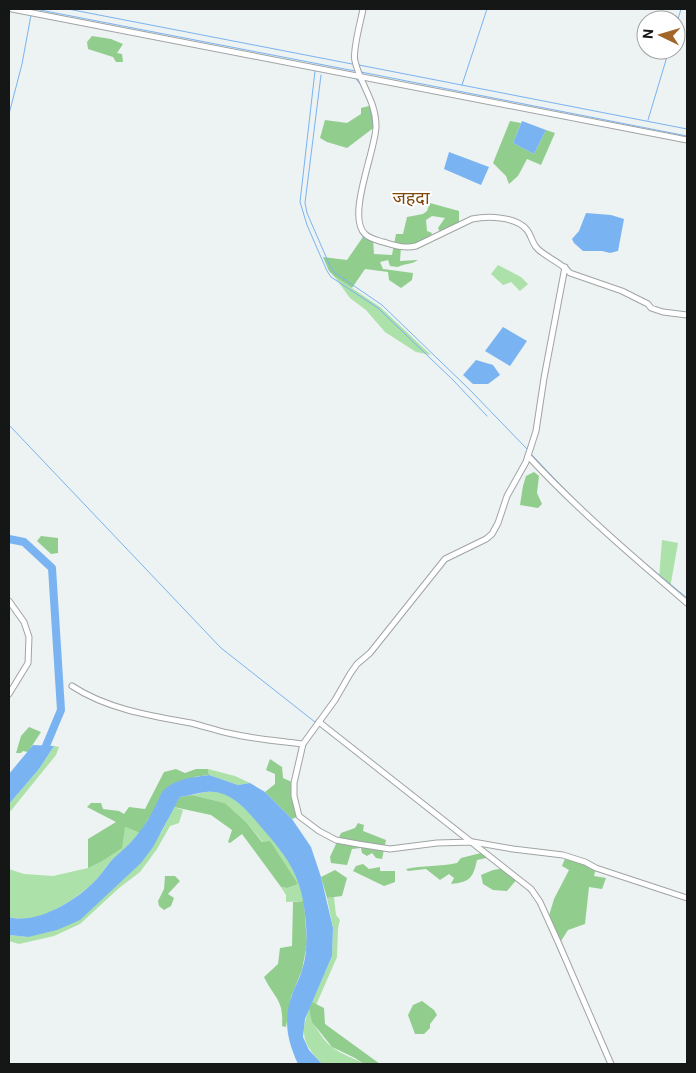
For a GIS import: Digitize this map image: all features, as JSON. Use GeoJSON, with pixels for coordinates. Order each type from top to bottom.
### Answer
{"type":"FeatureCollection","features":[{"type":"Feature","properties":{"kind":"street"},"geometry":{"type":"LineString","coordinates":[[12,9],[33,11],[687,140]]}},
{"type":"Feature","properties":{"kind":"street"},"geometry":{"type":"LineString","coordinates":[[363,9],[354,59],[373,105],[376,126],[373,149],[360,197],[361,224],[365,234],[373,239],[406,248],[416,246],[472,219],[498,219],[514,222],[527,229],[536,247],[565,267],[570,273],[622,291],[648,304],[651,308],[663,312],[687,315]]}},
{"type":"Feature","properties":{"kind":"street"},"geometry":{"type":"LineString","coordinates":[[565,267],[536,431],[528,456],[507,496],[498,523],[492,534],[486,539],[445,559],[399,614],[370,654],[357,664],[303,744],[294,796],[299,816],[336,840],[390,849],[437,843],[472,842],[563,855],[687,898]]}},
{"type":"Feature","properties":{"kind":"street"},"geometry":{"type":"LineString","coordinates":[[528,456],[557,487],[608,535],[687,603]]}},
{"type":"Feature","properties":{"kind":"street"},"geometry":{"type":"LineString","coordinates":[[9,601],[24,622],[29,637],[28,663],[9,694]]}},
{"type":"Feature","properties":{"kind":"street"},"geometry":{"type":"LineString","coordinates":[[72,686],[122,708],[156,717],[282,743],[303,744]]}},
{"type":"Feature","properties":{"kind":"street"},"geometry":{"type":"LineString","coordinates":[[319,722],[532,889],[540,902],[611,1064]]}},
{"type":"Feature","properties":{"kind":"green space"},"geometry":{"type":"Polygon","coordinates":[[[92,36],[111,39],[123,44],[117,53],[122,54],[123,62],[116,62],[113,57],[88,49],[87,42],[92,36]]]}},
{"type":"Feature","properties":{"kind":"green space"},"geometry":{"type":"Polygon","coordinates":[[[373,105],[376,126],[347,148],[320,138],[325,120],[347,123],[361,114],[361,108],[373,105]]]}},
{"type":"Feature","properties":{"kind":"green space"},"geometry":{"type":"Polygon","coordinates":[[[510,121],[521,123],[513,143],[534,154],[546,130],[555,133],[541,165],[527,159],[518,176],[509,184],[506,176],[493,163],[510,121]]]}},
{"type":"Feature","properties":{"kind":"green space"},"geometry":{"type":"Polygon","coordinates":[[[430,203],[459,211],[459,225],[441,234],[438,228],[445,218],[432,216],[426,220],[427,231],[432,233],[430,239],[416,246],[401,247],[400,261],[418,260],[398,267],[390,266],[388,260],[380,262],[383,269],[413,273],[412,280],[401,288],[389,280],[388,272],[365,269],[352,288],[329,271],[323,257],[347,260],[365,234],[373,239],[374,254],[392,255],[396,234],[403,234],[407,217],[423,214],[427,211],[430,203]]]}},
{"type":"Feature","properties":{"kind":"green space"},"geometry":{"type":"Polygon","coordinates":[[[498,265],[521,277],[528,284],[520,291],[511,282],[503,285],[491,274],[498,265]]]}},
{"type":"Feature","properties":{"kind":"green space"},"geometry":{"type":"Polygon","coordinates":[[[334,276],[380,307],[431,355],[416,352],[385,332],[366,310],[350,298],[334,276]]]}},
{"type":"Feature","properties":{"kind":"green space"},"geometry":{"type":"Polygon","coordinates":[[[534,472],[539,476],[537,493],[542,504],[538,508],[520,505],[526,476],[534,472]]]}},
{"type":"Feature","properties":{"kind":"green space"},"geometry":{"type":"Polygon","coordinates":[[[41,536],[58,538],[58,553],[51,554],[37,541],[41,536]]]}},
{"type":"Feature","properties":{"kind":"green space"},"geometry":{"type":"Polygon","coordinates":[[[662,540],[678,543],[670,588],[659,579],[662,540]]]}},
{"type":"Feature","properties":{"kind":"green space"},"geometry":{"type":"Polygon","coordinates":[[[29,727],[41,732],[28,752],[16,753],[21,736],[29,727]]]}},
{"type":"Feature","properties":{"kind":"green space"},"geometry":{"type":"Polygon","coordinates":[[[54,746],[59,747],[56,755],[9,813],[9,804],[39,769],[54,746]]]}},
{"type":"Feature","properties":{"kind":"green space"},"geometry":{"type":"Polygon","coordinates":[[[270,759],[282,767],[283,778],[294,783],[299,816],[292,819],[265,792],[275,784],[275,774],[266,770],[270,759]]]}},
{"type":"Feature","properties":{"kind":"green space"},"geometry":{"type":"Polygon","coordinates":[[[176,769],[185,773],[196,769],[208,769],[209,775],[194,777],[149,818],[140,833],[125,827],[122,848],[88,868],[88,839],[116,822],[87,807],[91,803],[101,803],[103,809],[119,811],[124,814],[129,807],[145,809],[164,772],[176,769]]]}},
{"type":"Feature","properties":{"kind":"green space"},"geometry":{"type":"Polygon","coordinates":[[[208,769],[235,776],[250,783],[238,785],[209,775],[208,769]]]}},
{"type":"Feature","properties":{"kind":"green space"},"geometry":{"type":"Polygon","coordinates":[[[206,792],[225,794],[242,806],[260,824],[284,853],[292,866],[304,901],[286,902],[286,895],[281,887],[287,888],[298,884],[246,822],[225,803],[192,795],[206,792]]]}},
{"type":"Feature","properties":{"kind":"green space"},"geometry":{"type":"Polygon","coordinates":[[[192,795],[225,803],[246,822],[262,842],[270,841],[298,884],[287,888],[281,887],[242,834],[230,843],[228,842],[232,830],[211,815],[174,807],[180,797],[192,795]]]}},
{"type":"Feature","properties":{"kind":"green space"},"geometry":{"type":"Polygon","coordinates":[[[174,807],[183,810],[179,823],[170,826],[157,849],[140,872],[119,888],[80,924],[54,936],[19,944],[9,941],[9,935],[28,937],[161,833],[174,807]]]}},
{"type":"Feature","properties":{"kind":"green space"},"geometry":{"type":"Polygon","coordinates":[[[358,823],[364,825],[363,831],[386,840],[382,859],[376,858],[372,853],[367,856],[362,853],[361,848],[352,849],[347,865],[331,863],[330,857],[341,833],[355,828],[358,823]]]}},
{"type":"Feature","properties":{"kind":"green space"},"geometry":{"type":"Polygon","coordinates":[[[125,827],[140,833],[84,891],[42,915],[20,919],[9,917],[9,869],[24,874],[53,876],[88,868],[99,863],[125,827]]]}},
{"type":"Feature","properties":{"kind":"green space"},"geometry":{"type":"Polygon","coordinates":[[[485,852],[491,857],[477,860],[472,875],[463,882],[451,884],[454,878],[449,874],[440,880],[426,869],[408,871],[406,869],[457,863],[461,858],[485,852]]]}},
{"type":"Feature","properties":{"kind":"green space"},"geometry":{"type":"Polygon","coordinates":[[[566,856],[596,868],[594,876],[606,878],[602,889],[589,887],[585,924],[568,930],[559,944],[548,919],[554,899],[569,870],[562,866],[566,856]]]}},
{"type":"Feature","properties":{"kind":"green space"},"geometry":{"type":"Polygon","coordinates":[[[363,864],[369,869],[380,867],[380,871],[395,871],[395,882],[384,886],[353,871],[356,866],[363,864]]]}},
{"type":"Feature","properties":{"kind":"green space"},"geometry":{"type":"Polygon","coordinates":[[[506,868],[518,878],[507,891],[493,890],[483,884],[481,875],[493,870],[506,868]]]}},
{"type":"Feature","properties":{"kind":"green space"},"geometry":{"type":"Polygon","coordinates":[[[335,870],[347,878],[342,896],[327,898],[321,877],[335,870]]]}},
{"type":"Feature","properties":{"kind":"green space"},"geometry":{"type":"Polygon","coordinates":[[[165,876],[175,876],[180,881],[168,894],[174,898],[171,906],[164,910],[159,906],[158,901],[164,889],[165,876]]]}},
{"type":"Feature","properties":{"kind":"green space"},"geometry":{"type":"Polygon","coordinates":[[[334,897],[336,915],[340,920],[337,957],[316,1005],[312,1002],[332,956],[333,928],[327,898],[334,897]]]}},
{"type":"Feature","properties":{"kind":"green space"},"geometry":{"type":"Polygon","coordinates":[[[304,901],[307,944],[302,970],[291,997],[286,1027],[282,1026],[280,1004],[264,977],[278,964],[280,948],[292,946],[293,902],[304,901]]]}},
{"type":"Feature","properties":{"kind":"green space"},"geometry":{"type":"Polygon","coordinates":[[[422,1001],[434,1010],[437,1015],[430,1024],[430,1028],[424,1034],[415,1034],[408,1015],[413,1005],[422,1001]]]}},
{"type":"Feature","properties":{"kind":"green space"},"geometry":{"type":"Polygon","coordinates":[[[312,1002],[324,1008],[325,1024],[380,1064],[364,1064],[332,1047],[312,1022],[309,1009],[312,1002]]]}},
{"type":"Feature","properties":{"kind":"green space"},"geometry":{"type":"Polygon","coordinates":[[[309,1009],[312,1019],[328,1044],[339,1052],[364,1064],[322,1064],[311,1051],[305,1039],[304,1026],[309,1009]]]}},
{"type":"Feature","properties":{"kind":"water"},"geometry":{"type":"Polygon","coordinates":[[[522,121],[546,130],[534,154],[513,143],[522,121]]]}},
{"type":"Feature","properties":{"kind":"water"},"geometry":{"type":"Polygon","coordinates":[[[449,152],[489,167],[481,185],[444,169],[449,152]]]}},
{"type":"Feature","properties":{"kind":"water"},"geometry":{"type":"Polygon","coordinates":[[[586,213],[611,215],[624,219],[618,251],[610,253],[583,251],[574,243],[572,239],[579,231],[586,213]]]}},
{"type":"Feature","properties":{"kind":"water"},"geometry":{"type":"Polygon","coordinates":[[[503,327],[527,341],[510,366],[485,351],[503,327]]]}},
{"type":"Feature","properties":{"kind":"water"},"geometry":{"type":"Polygon","coordinates":[[[476,360],[493,365],[500,375],[488,384],[473,384],[463,375],[476,360]]]}},
{"type":"Feature","properties":{"kind":"water"},"geometry":{"type":"Polygon","coordinates":[[[33,745],[54,746],[39,769],[9,804],[9,774],[33,745]]]}},
{"type":"Feature","properties":{"kind":"water"},"geometry":{"type":"Polygon","coordinates":[[[209,775],[238,785],[250,783],[265,792],[292,819],[311,847],[321,877],[333,928],[332,956],[305,1019],[303,1037],[309,1050],[322,1064],[298,1064],[289,1038],[287,1021],[289,1004],[301,973],[306,948],[302,895],[294,872],[280,850],[250,814],[237,802],[223,794],[206,792],[180,797],[153,847],[141,863],[80,920],[57,930],[28,937],[9,935],[9,917],[31,918],[54,910],[76,897],[94,882],[145,825],[162,793],[168,787],[184,779],[209,775]]]}},
{"type":"Feature","properties":{"kind":"waterway"},"geometry":{"type":"LineString","coordinates":[[35,9],[355,71]]}},
{"type":"Feature","properties":{"kind":"waterway"},"geometry":{"type":"LineString","coordinates":[[68,9],[352,64]]}},
{"type":"Feature","properties":{"kind":"waterway"},"geometry":{"type":"LineString","coordinates":[[462,85],[487,9]]}},
{"type":"Feature","properties":{"kind":"waterway"},"geometry":{"type":"LineString","coordinates":[[9,114],[22,64],[31,15]]}},
{"type":"Feature","properties":{"kind":"waterway"},"geometry":{"type":"LineString","coordinates":[[648,120],[666,60]]}},
{"type":"Feature","properties":{"kind":"waterway"},"geometry":{"type":"LineString","coordinates":[[359,65],[687,129]]}},
{"type":"Feature","properties":{"kind":"waterway"},"geometry":{"type":"LineString","coordinates":[[315,71],[300,202],[307,225],[327,271],[331,277],[378,308],[453,380],[487,416]]}},
{"type":"Feature","properties":{"kind":"waterway"},"geometry":{"type":"LineString","coordinates":[[361,72],[687,136]]}},
{"type":"Feature","properties":{"kind":"waterway"},"geometry":{"type":"LineString","coordinates":[[321,75],[305,203],[307,213],[330,266],[335,273],[382,305],[469,389],[527,449]]}},
{"type":"Feature","properties":{"kind":"waterway"},"geometry":{"type":"LineString","coordinates":[[356,79],[361,85]]}},
{"type":"Feature","properties":{"kind":"waterway"},"geometry":{"type":"LineString","coordinates":[[370,107],[373,125]]}},
{"type":"Feature","properties":{"kind":"waterway"},"geometry":{"type":"LineString","coordinates":[[358,198],[366,163]]}},
{"type":"Feature","properties":{"kind":"waterway"},"geometry":{"type":"LineString","coordinates":[[359,227],[363,237],[373,242]]}},
{"type":"Feature","properties":{"kind":"waterway"},"geometry":{"type":"LineString","coordinates":[[541,382],[544,364]]}},
{"type":"Feature","properties":{"kind":"waterway"},"geometry":{"type":"LineString","coordinates":[[9,425],[221,648],[315,722]]}},
{"type":"Feature","properties":{"kind":"waterway"},"geometry":{"type":"LineString","coordinates":[[532,455],[572,497]]}},
{"type":"Feature","properties":{"kind":"waterway"},"geometry":{"type":"LineString","coordinates":[[9,539],[24,542],[52,568],[61,710],[43,753]]}},
{"type":"Feature","properties":{"kind":"waterway"},"geometry":{"type":"LineString","coordinates":[[622,544],[687,598]]}},
{"type":"Feature","properties":{"kind":"waterway"},"geometry":{"type":"LineString","coordinates":[[320,726],[332,736]]}},
{"type":"Feature","properties":{"kind":"waterway"},"geometry":{"type":"LineString","coordinates":[[527,889],[532,895]]}},
{"type":"Feature","properties":{"kind":"waterway"},"geometry":{"type":"LineString","coordinates":[[535,898],[540,908]]}},
{"type":"Feature","properties":{"kind":"waterway"},"geometry":{"type":"LineString","coordinates":[[555,941],[561,956]]}},
{"type":"Feature","properties":{"kind":"district","name":"जहदा"},"geometry":{"type":"Point","coordinates":[411,197]}}]}
